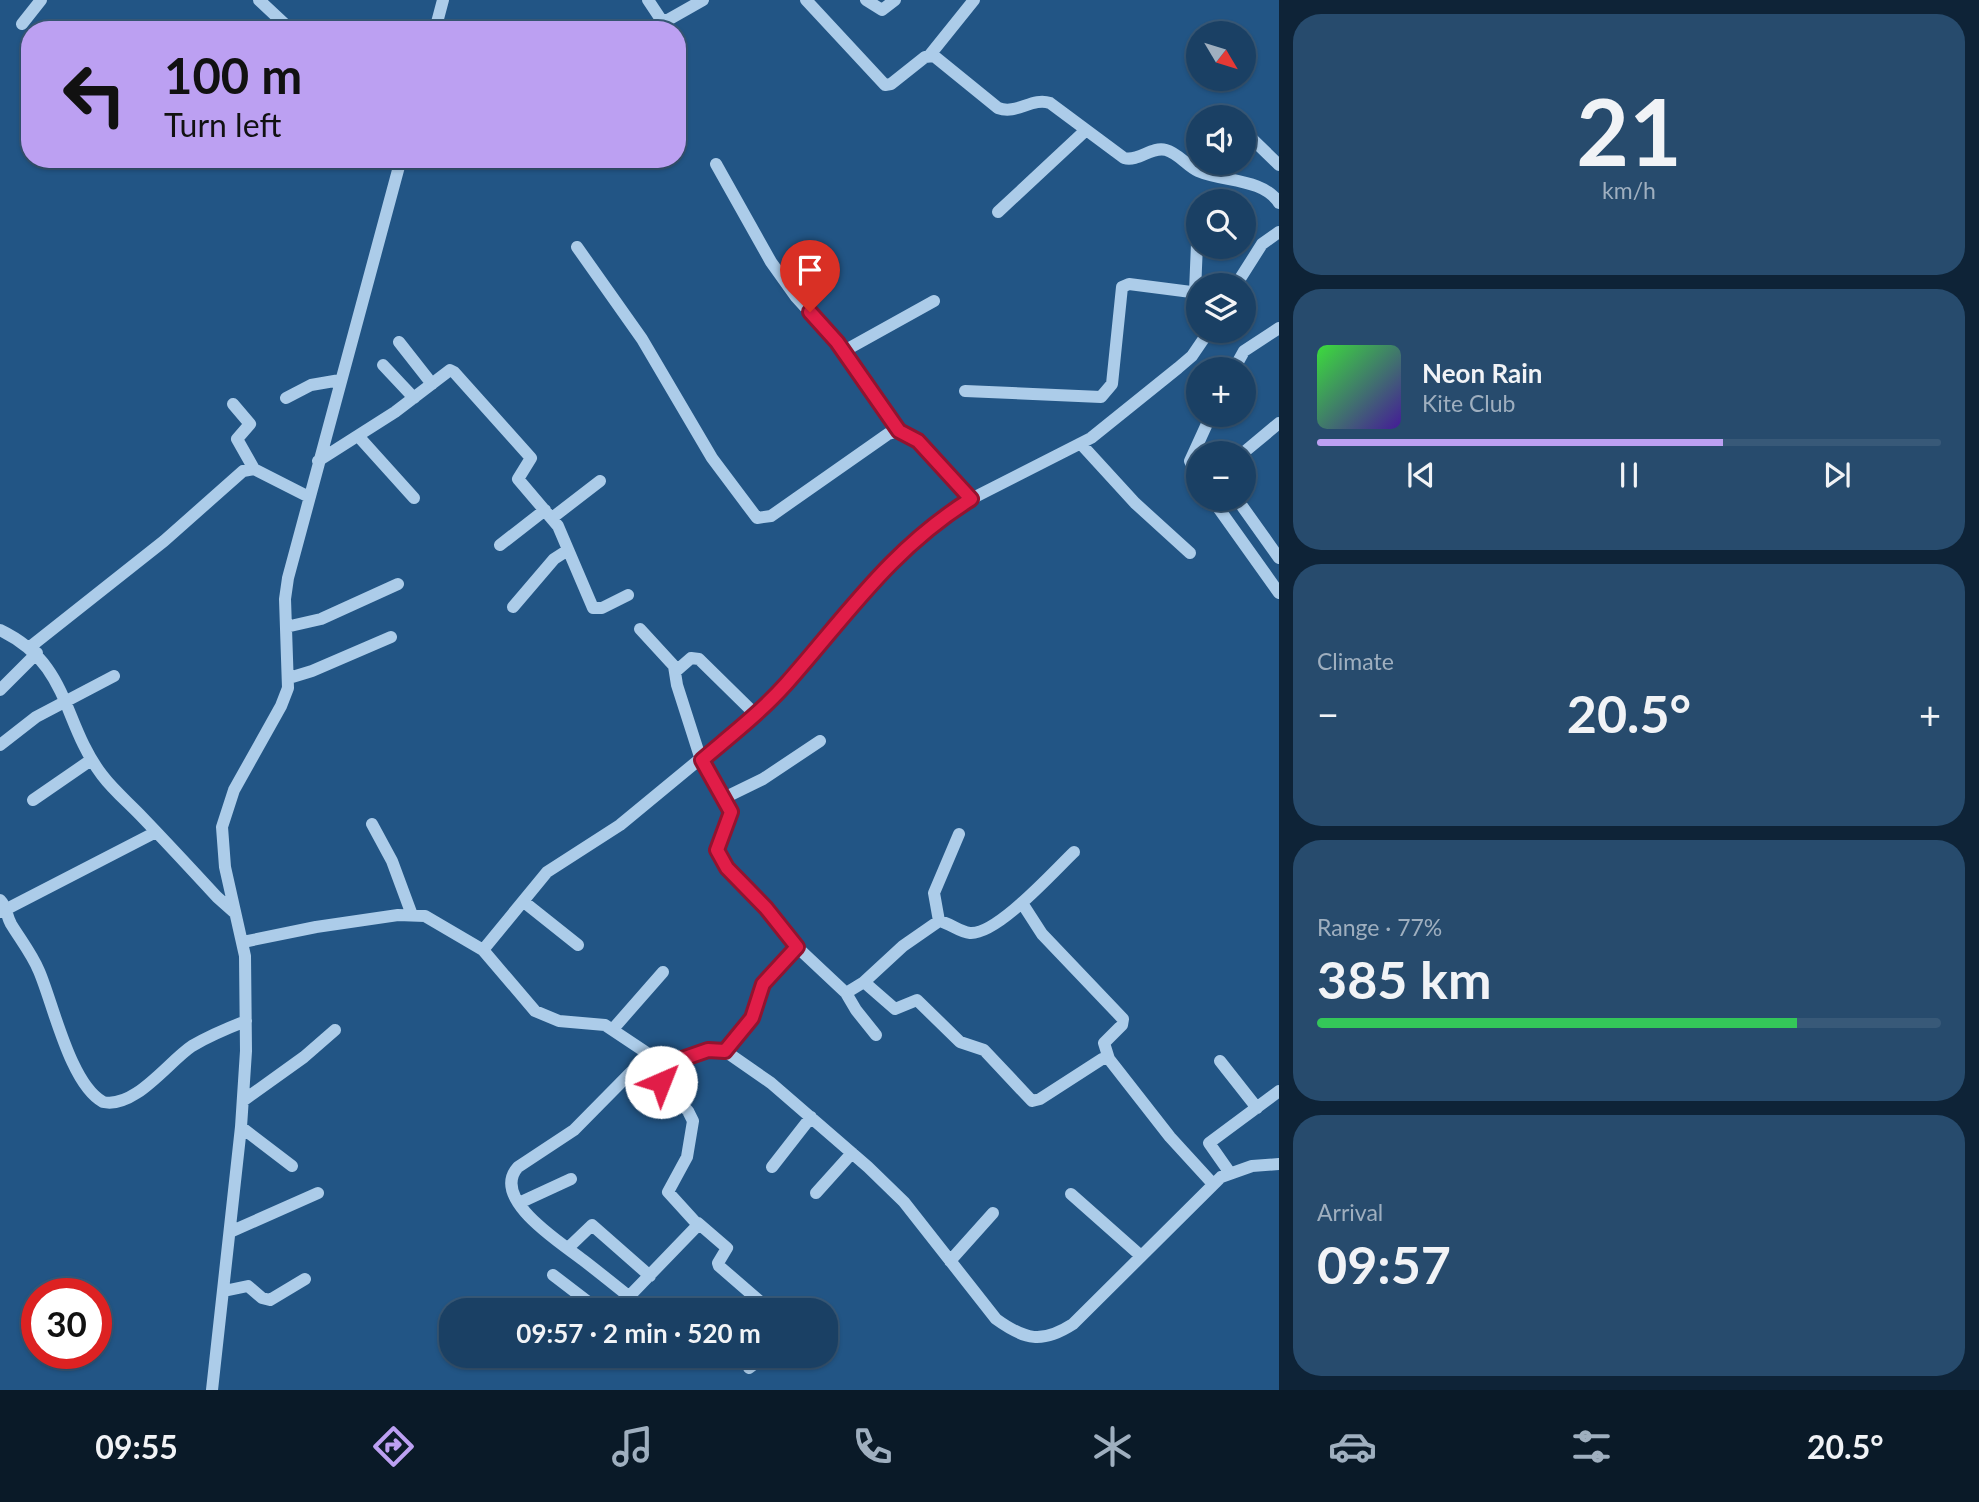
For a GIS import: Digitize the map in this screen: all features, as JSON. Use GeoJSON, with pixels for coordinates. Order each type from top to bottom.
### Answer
{"type":"FeatureCollection","features":[{"type":"Feature","properties":{"kind":"street"},"geometry":{"type":"LineString","coordinates":[[24,21],[41,0]]}},
{"type":"Feature","properties":{"kind":"street"},"geometry":{"type":"LineString","coordinates":[[259,0],[281,21]]}},
{"type":"Feature","properties":{"kind":"street"},"geometry":{"type":"LineString","coordinates":[[437,21],[443,0]]}},
{"type":"Feature","properties":{"kind":"street"},"geometry":{"type":"LineString","coordinates":[[648,0],[660,18],[666,20],[703,0]]}},
{"type":"Feature","properties":{"kind":"street"},"geometry":{"type":"LineString","coordinates":[[806,0],[885,85],[891,84],[929,56],[974,0]]}},
{"type":"Feature","properties":{"kind":"street"},"geometry":{"type":"LineString","coordinates":[[866,0],[882,10],[895,0]]}},
{"type":"Feature","properties":{"kind":"street"},"geometry":{"type":"LineString","coordinates":[[929,56],[938,60],[998,108],[1010,111],[1042,101],[1050,103],[1124,158],[1130,160],[1158,149],[1166,150],[1201,173],[1263,188],[1279,203]]}},
{"type":"Feature","properties":{"kind":"street"},"geometry":{"type":"LineString","coordinates":[[998,212],[1086,130]]}},
{"type":"Feature","properties":{"kind":"street"},"geometry":{"type":"LineString","coordinates":[[1256,143],[1279,165]]}},
{"type":"Feature","properties":{"kind":"street"},"geometry":{"type":"LineString","coordinates":[[716,164],[771,262],[796,297],[844,351],[899,431],[918,441],[971,499]]}},
{"type":"Feature","properties":{"kind":"street"},"geometry":{"type":"LineString","coordinates":[[212,1390],[244,1100],[246,1021],[243,942],[221,845],[225,811],[281,706],[289,678],[285,599],[288,578],[399,168]]}},
{"type":"Feature","properties":{"kind":"street"},"geometry":{"type":"LineString","coordinates":[[1244,273],[1262,244],[1279,232]]}},
{"type":"Feature","properties":{"kind":"street"},"geometry":{"type":"LineString","coordinates":[[577,247],[642,339],[712,458],[757,518],[771,516],[888,434],[899,431]]}},
{"type":"Feature","properties":{"kind":"street"},"geometry":{"type":"LineString","coordinates":[[965,391],[1101,397],[1112,384],[1122,287],[1129,284],[1186,292]]}},
{"type":"Feature","properties":{"kind":"street"},"geometry":{"type":"LineString","coordinates":[[844,351],[934,301]]}},
{"type":"Feature","properties":{"kind":"street"},"geometry":{"type":"LineString","coordinates":[[1241,357],[1244,351],[1279,328]]}},
{"type":"Feature","properties":{"kind":"street"},"geometry":{"type":"LineString","coordinates":[[399,342],[432,384]]}},
{"type":"Feature","properties":{"kind":"street"},"geometry":{"type":"LineString","coordinates":[[483,950],[547,872],[620,825],[756,715],[909,544],[971,499],[1081,444],[1178,368],[1201,343]]}},
{"type":"Feature","properties":{"kind":"street"},"geometry":{"type":"LineString","coordinates":[[383,365],[414,398]]}},
{"type":"Feature","properties":{"kind":"street"},"geometry":{"type":"LineString","coordinates":[[318,461],[359,436],[450,370],[531,458],[518,479],[548,514],[568,550],[593,608],[602,608],[628,595]]}},
{"type":"Feature","properties":{"kind":"street"},"geometry":{"type":"LineString","coordinates":[[286,398],[311,384],[340,380]]}},
{"type":"Feature","properties":{"kind":"street"},"geometry":{"type":"LineString","coordinates":[[233,404],[251,425],[238,437],[237,442],[254,469],[309,497]]}},
{"type":"Feature","properties":{"kind":"street"},"geometry":{"type":"LineString","coordinates":[[1256,442],[1279,423]]}},
{"type":"Feature","properties":{"kind":"street"},"geometry":{"type":"LineString","coordinates":[[359,436],[414,498]]}},
{"type":"Feature","properties":{"kind":"street"},"geometry":{"type":"LineString","coordinates":[[1081,444],[1135,503],[1190,553]]}},
{"type":"Feature","properties":{"kind":"street"},"geometry":{"type":"LineString","coordinates":[[0,690],[34,650],[243,471],[254,469]]}},
{"type":"Feature","properties":{"kind":"street"},"geometry":{"type":"LineString","coordinates":[[500,545],[600,481]]}},
{"type":"Feature","properties":{"kind":"street"},"geometry":{"type":"LineString","coordinates":[[1221,511],[1279,593]]}},
{"type":"Feature","properties":{"kind":"street"},"geometry":{"type":"LineString","coordinates":[[1246,511],[1279,558]]}},
{"type":"Feature","properties":{"kind":"street"},"geometry":{"type":"LineString","coordinates":[[513,607],[554,559],[568,550]]}},
{"type":"Feature","properties":{"kind":"street"},"geometry":{"type":"LineString","coordinates":[[286,626],[321,619],[398,584]]}},
{"type":"Feature","properties":{"kind":"street"},"geometry":{"type":"LineString","coordinates":[[0,629],[34,650],[67,702],[91,760],[110,785],[217,897],[236,913]]}},
{"type":"Feature","properties":{"kind":"street"},"geometry":{"type":"LineString","coordinates":[[640,629],[674,666],[702,760],[731,816],[717,850],[727,868],[766,908],[797,947],[846,993],[876,1035]]}},
{"type":"Feature","properties":{"kind":"street"},"geometry":{"type":"LineString","coordinates":[[289,678],[391,638]]}},
{"type":"Feature","properties":{"kind":"street"},"geometry":{"type":"LineString","coordinates":[[675,672],[691,658],[699,659],[756,715]]}},
{"type":"Feature","properties":{"kind":"street"},"geometry":{"type":"LineString","coordinates":[[0,745],[36,717],[114,676]]}},
{"type":"Feature","properties":{"kind":"street"},"geometry":{"type":"LineString","coordinates":[[724,798],[763,779],[820,741]]}},
{"type":"Feature","properties":{"kind":"street"},"geometry":{"type":"LineString","coordinates":[[33,800],[91,760]]}},
{"type":"Feature","properties":{"kind":"street"},"geometry":{"type":"LineString","coordinates":[[372,824],[392,861],[412,915]]}},
{"type":"Feature","properties":{"kind":"street"},"geometry":{"type":"LineString","coordinates":[[156,832],[2,907],[41,974],[63,1040],[86,1083],[103,1102],[117,1102],[133,1095],[194,1045],[246,1021]]}},
{"type":"Feature","properties":{"kind":"street"},"geometry":{"type":"LineString","coordinates":[[939,921],[934,893],[959,834]]}},
{"type":"Feature","properties":{"kind":"street"},"geometry":{"type":"LineString","coordinates":[[939,921],[962,931],[979,932],[1022,903],[1074,852]]}},
{"type":"Feature","properties":{"kind":"street"},"geometry":{"type":"LineString","coordinates":[[524,902],[578,945]]}},
{"type":"Feature","properties":{"kind":"street"},"geometry":{"type":"LineString","coordinates":[[1022,903],[1042,934],[1123,1019],[1122,1025],[1104,1043],[1109,1059],[1170,1137],[1213,1184]]}},
{"type":"Feature","properties":{"kind":"street"},"geometry":{"type":"LineString","coordinates":[[243,942],[316,927],[412,915],[434,920],[483,950],[535,1011],[559,1021],[597,1024],[613,1029],[665,1065],[708,1050],[725,1051],[771,1083],[852,1153],[904,1202],[996,1319],[1014,1332],[1031,1337],[1046,1337],[1073,1324],[1213,1184],[1230,1173],[1252,1166],[1279,1164]]}},
{"type":"Feature","properties":{"kind":"street"},"geometry":{"type":"LineString","coordinates":[[846,993],[864,982],[903,946],[939,921]]}},
{"type":"Feature","properties":{"kind":"street"},"geometry":{"type":"LineString","coordinates":[[725,1051],[752,1018],[763,984],[797,947]]}},
{"type":"Feature","properties":{"kind":"street"},"geometry":{"type":"LineString","coordinates":[[613,1029],[663,972]]}},
{"type":"Feature","properties":{"kind":"street"},"geometry":{"type":"LineString","coordinates":[[864,982],[895,1009],[917,1000],[960,1042],[984,1050],[1032,1101],[1040,1099],[1102,1059],[1109,1059]]}},
{"type":"Feature","properties":{"kind":"street"},"geometry":{"type":"LineString","coordinates":[[244,1100],[304,1057],[335,1030]]}},
{"type":"Feature","properties":{"kind":"street"},"geometry":{"type":"LineString","coordinates":[[631,1298],[535,1224],[519,1202],[512,1182],[514,1172],[574,1130],[648,1055]]}},
{"type":"Feature","properties":{"kind":"street"},"geometry":{"type":"LineString","coordinates":[[1220,1061],[1257,1108]]}},
{"type":"Feature","properties":{"kind":"street"},"geometry":{"type":"LineString","coordinates":[[665,1065],[661,1082],[688,1111],[692,1121],[687,1157],[668,1192],[727,1248],[718,1263],[719,1266],[756,1298]]}},
{"type":"Feature","properties":{"kind":"street"},"geometry":{"type":"LineString","coordinates":[[1230,1173],[1209,1143],[1279,1091]]}},
{"type":"Feature","properties":{"kind":"street"},"geometry":{"type":"LineString","coordinates":[[772,1167],[811,1118]]}},
{"type":"Feature","properties":{"kind":"street"},"geometry":{"type":"LineString","coordinates":[[241,1127],[292,1167]]}},
{"type":"Feature","properties":{"kind":"street"},"geometry":{"type":"LineString","coordinates":[[816,1193],[852,1153]]}},
{"type":"Feature","properties":{"kind":"street"},"geometry":{"type":"LineString","coordinates":[[519,1202],[571,1179]]}},
{"type":"Feature","properties":{"kind":"street"},"geometry":{"type":"LineString","coordinates":[[230,1232],[318,1193]]}},
{"type":"Feature","properties":{"kind":"street"},"geometry":{"type":"LineString","coordinates":[[1071,1194],[1141,1256]]}},
{"type":"Feature","properties":{"kind":"street"},"geometry":{"type":"LineString","coordinates":[[950,1261],[993,1213]]}},
{"type":"Feature","properties":{"kind":"street"},"geometry":{"type":"LineString","coordinates":[[628,1296],[696,1229],[698,1223]]}},
{"type":"Feature","properties":{"kind":"street"},"geometry":{"type":"LineString","coordinates":[[568,1248],[592,1225],[650,1276]]}},
{"type":"Feature","properties":{"kind":"street"},"geometry":{"type":"LineString","coordinates":[[553,1275],[583,1298]]}},
{"type":"Feature","properties":{"kind":"street"},"geometry":{"type":"LineString","coordinates":[[224,1291],[248,1286],[262,1298],[270,1300],[305,1279]]}},
{"type":"Feature","properties":{"kind":"route"},"geometry":{"type":"LineString","coordinates":[[661,1082],[665,1065],[708,1050],[725,1051],[756,1011],[763,984],[797,947],[766,908],[727,868],[717,850],[731,812],[702,760],[756,715],[785,685],[851,606],[909,544],[971,499],[918,441],[899,431],[837,342],[810,312]]}}]}
